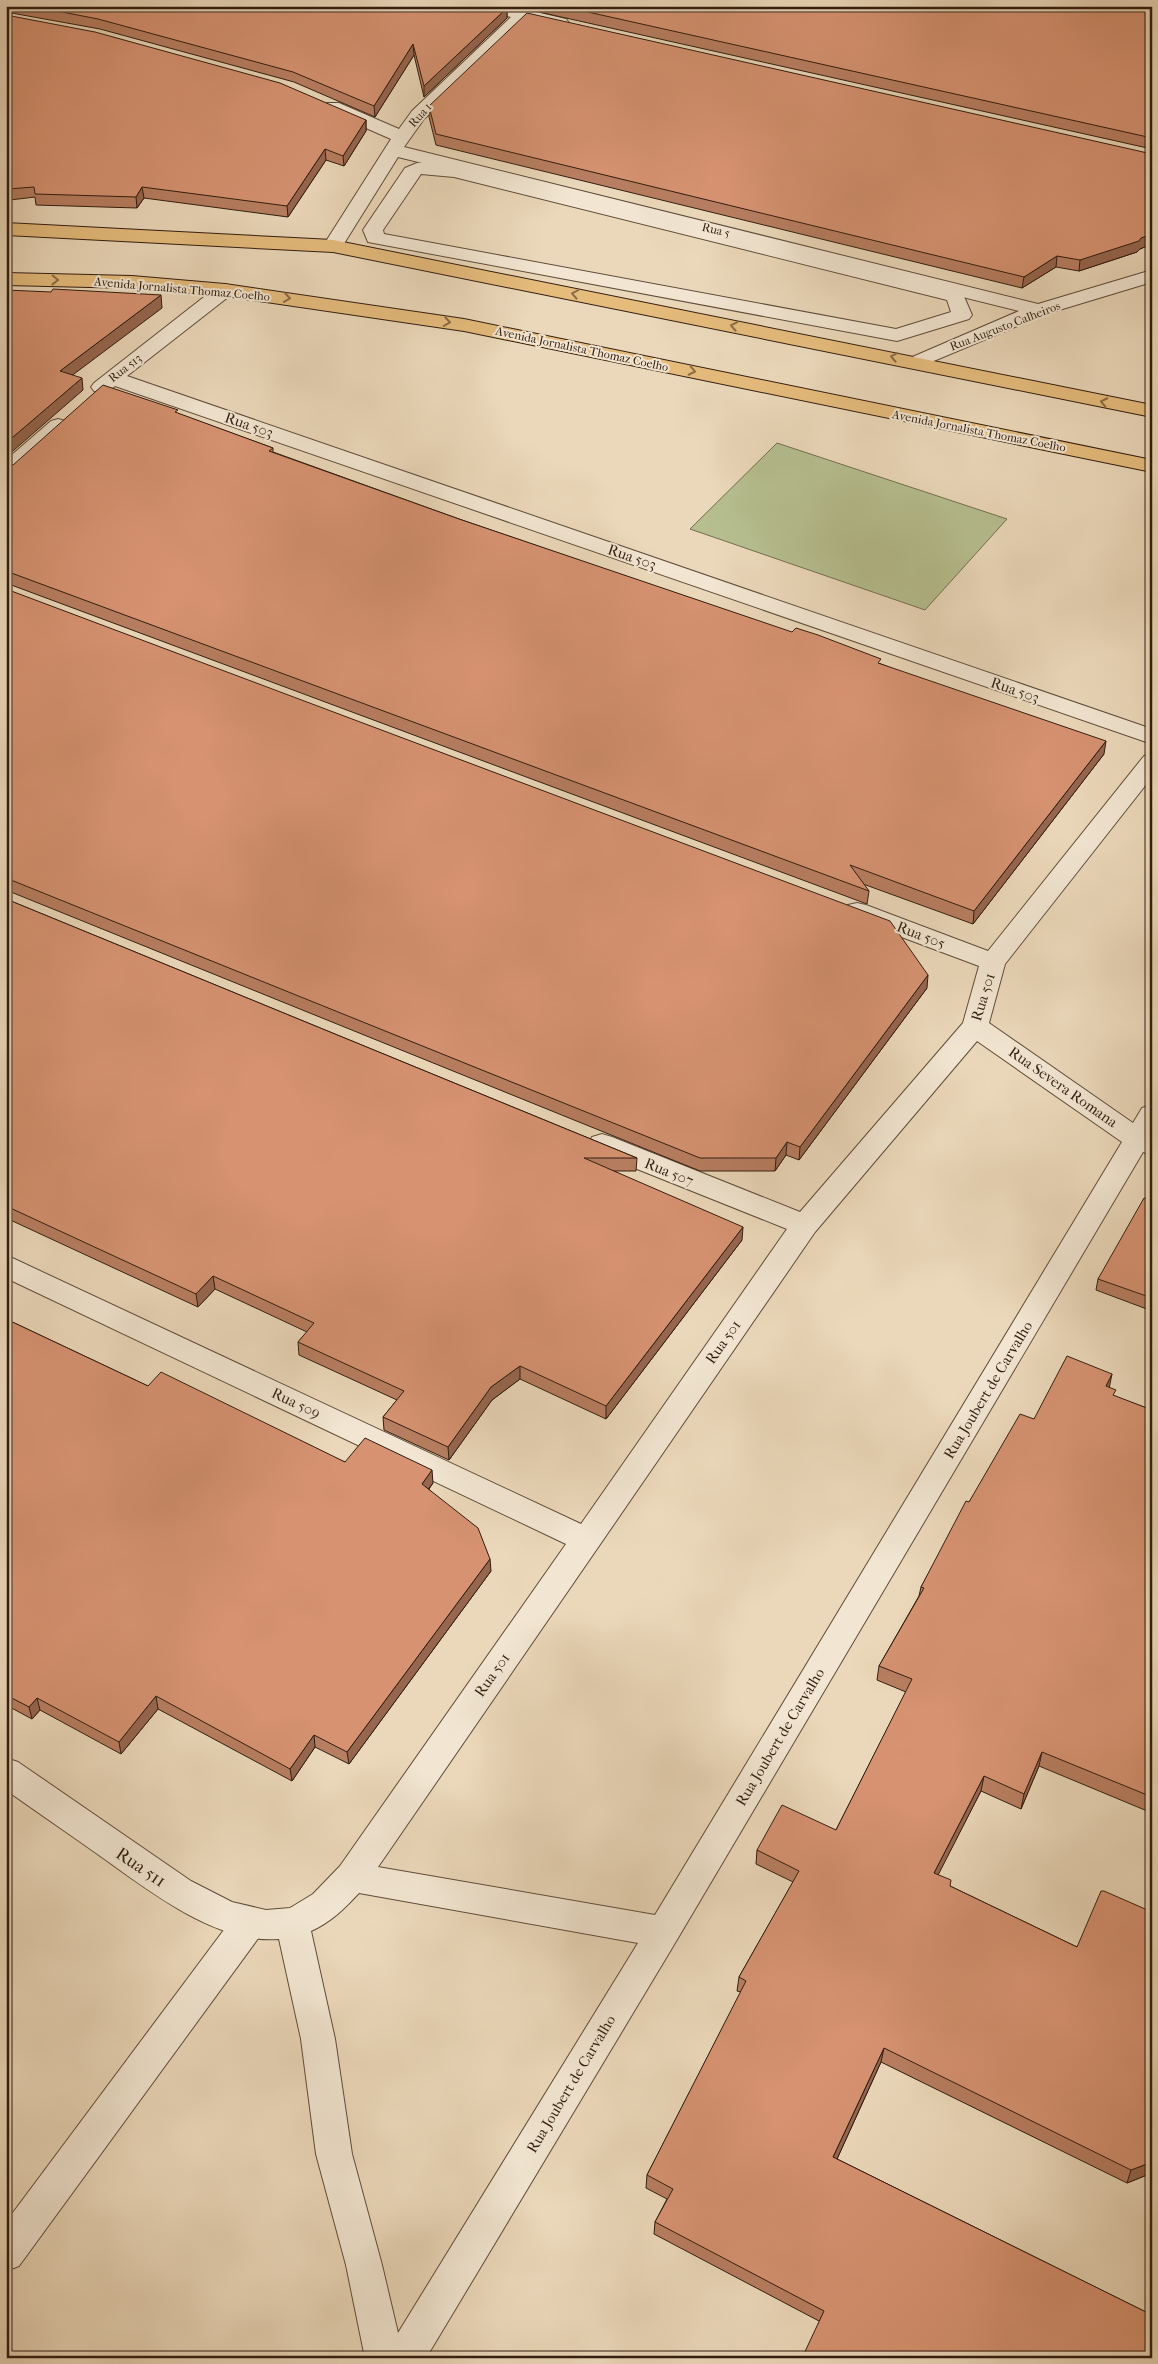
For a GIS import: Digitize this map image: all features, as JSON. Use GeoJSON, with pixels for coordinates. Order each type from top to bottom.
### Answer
{"type":"FeatureCollection","features":[{"type":"Feature","properties":{"kind":"main road"},"geometry":{"type":"LineString","coordinates":[[6,229],[333,246],[917,362],[1152,411]]}},
{"type":"Feature","properties":{"kind":"main road","name":"Avenida Jornalista Thomaz Coelho"},"geometry":{"type":"LineString","coordinates":[[6,279],[132,282],[225,290],[464,325],[1152,466]]}},
{"type":"Feature","properties":{"kind":"street"},"geometry":{"type":"LineString","coordinates":[[484,6],[528,11],[572,26]]}},
{"type":"Feature","properties":{"kind":"street","name":"Rua 1"},"geometry":{"type":"LineString","coordinates":[[333,246],[397,144],[418,115],[528,11]]}},
{"type":"Feature","properties":{"kind":"street","name":"Rua 5"},"geometry":{"type":"LineString","coordinates":[[321,102],[397,144],[1040,310]]}},
{"type":"Feature","properties":{"kind":"street"},"geometry":{"type":"LineString","coordinates":[[432,168],[454,172],[955,296],[962,315],[897,335],[375,238],[373,230],[412,172],[418,169],[432,168]]}},
{"type":"Feature","properties":{"kind":"street","name":"Rua Augusto Calheiros"},"geometry":{"type":"LineString","coordinates":[[917,362],[1040,310],[1152,276]]}},
{"type":"Feature","properties":{"kind":"street","name":"Rua 513"},"geometry":{"type":"LineString","coordinates":[[6,471],[112,378],[225,290]]}},
{"type":"Feature","properties":{"kind":"street","name":"Rua 503"},"geometry":{"type":"LineString","coordinates":[[112,378],[1152,737]]}},
{"type":"Feature","properties":{"kind":"street","name":"Rua 501"},"geometry":{"type":"LineString","coordinates":[[292,1923],[311,1915],[325,1905],[352,1877],[805,1224],[975,1026],[993,962],[1152,761]]}},
{"type":"Feature","properties":{"kind":"street","name":"Rua 505"},"geometry":{"type":"LineString","coordinates":[[834,903],[993,962]]}},
{"type":"Feature","properties":{"kind":"street","name":"Rua Severa Romana"},"geometry":{"type":"LineString","coordinates":[[975,1026],[1147,1133]]}},
{"type":"Feature","properties":{"kind":"street","name":"Rua Joubert de Carvalho"},"geometry":{"type":"LineString","coordinates":[[404,2358],[1147,1133]]}},
{"type":"Feature","properties":{"kind":"street","name":"Rua 507"},"geometry":{"type":"LineString","coordinates":[[578,1134],[716,1191],[805,1224]]}},
{"type":"Feature","properties":{"kind":"street","name":"Rua 509"},"geometry":{"type":"LineString","coordinates":[[6,1266],[586,1540]]}},
{"type":"Feature","properties":{"kind":"street","name":"Rua 511"},"geometry":{"type":"LineString","coordinates":[[6,1772],[179,1892],[226,1916],[266,1925],[292,1923]]}},
{"type":"Feature","properties":{"kind":"street"},"geometry":{"type":"LineString","coordinates":[[352,1877],[663,1932]]}},
{"type":"Feature","properties":{"kind":"street"},"geometry":{"type":"LineString","coordinates":[[6,2253],[250,1922]]}},
{"type":"Feature","properties":{"kind":"street"},"geometry":{"type":"LineString","coordinates":[[292,1923],[318,2038],[334,2154],[364,2266],[384,2358]]}},
{"type":"Feature","properties":{"kind":"green space"},"geometry":{"type":"Polygon","coordinates":[[[777,443],[1007,519],[925,610],[690,529],[777,443]]]}},
{"type":"Feature","properties":{"kind":"building"},"geometry":{"type":"Polygon","coordinates":[[[31,6],[500,6],[507,8],[424,86],[413,44],[374,106],[293,72],[98,19],[31,6]]]}},
{"type":"Feature","properties":{"kind":"building"},"geometry":{"type":"Polygon","coordinates":[[[561,6],[1152,6],[1152,138],[561,6]]]}},
{"type":"Feature","properties":{"kind":"building"},"geometry":{"type":"Polygon","coordinates":[[[527,13],[1152,154],[1152,223],[1147,229],[1152,230],[1152,234],[1141,238],[1139,241],[1080,260],[1057,256],[1024,277],[436,134],[429,106],[527,13]]]}},
{"type":"Feature","properties":{"kind":"building"},"geometry":{"type":"Polygon","coordinates":[[[6,15],[95,32],[280,83],[366,120],[343,156],[325,149],[287,206],[142,187],[136,197],[35,194],[34,187],[8,189],[6,169],[6,15]]]}},
{"type":"Feature","properties":{"kind":"building"},"geometry":{"type":"Polygon","coordinates":[[[53,289],[161,295],[60,371],[82,378],[6,443],[6,290],[51,292],[53,289]]]}},
{"type":"Feature","properties":{"kind":"building"},"geometry":{"type":"Polygon","coordinates":[[[103,385],[178,410],[175,412],[273,448],[269,451],[459,519],[792,632],[796,628],[818,635],[881,659],[878,663],[1106,741],[974,911],[850,865],[869,891],[6,571],[6,465],[13,465],[103,385]]]}},
{"type":"Feature","properties":{"kind":"building"},"geometry":{"type":"Polygon","coordinates":[[[6,589],[890,921],[928,975],[800,1147],[787,1142],[776,1158],[700,1158],[6,878],[6,589]]]}},
{"type":"Feature","properties":{"kind":"building"},"geometry":{"type":"Polygon","coordinates":[[[6,899],[637,1158],[584,1158],[743,1227],[606,1406],[520,1366],[491,1387],[448,1447],[383,1417],[404,1391],[298,1342],[314,1323],[213,1276],[196,1294],[6,1206],[6,899]]]}},
{"type":"Feature","properties":{"kind":"building"},"geometry":{"type":"Polygon","coordinates":[[[1144,1198],[1152,1200],[1152,1298],[1098,1279],[1144,1198]]]}},
{"type":"Feature","properties":{"kind":"building"},"geometry":{"type":"Polygon","coordinates":[[[6,1319],[148,1386],[161,1372],[345,1462],[365,1438],[432,1470],[422,1484],[478,1528],[490,1559],[347,1752],[314,1735],[290,1769],[156,1696],[119,1742],[37,1698],[29,1707],[6,1695],[6,1319]]]}},
{"type":"Feature","properties":{"kind":"building"},"geometry":{"type":"Polygon","coordinates":[[[1067,1356],[1112,1374],[1106,1386],[1116,1390],[1113,1395],[1152,1410],[1152,1797],[1042,1752],[1024,1794],[984,1776],[934,1873],[951,1880],[950,1886],[1077,1947],[1101,1891],[1152,1912],[1152,2162],[1131,2170],[884,2048],[833,2157],[1152,2315],[1152,2358],[802,2358],[824,2311],[655,2222],[673,2189],[647,2175],[746,1981],[739,1977],[799,1871],[757,1850],[782,1805],[836,1830],[912,1679],[879,1666],[924,1588],[921,1587],[966,1501],[969,1502],[1020,1414],[1034,1419],[1067,1356]]]}},
{"type":"Feature","properties":{"kind":"building"},"geometry":{"type":"Polygon","coordinates":[[[621,2352],[633,2358],[618,2358],[621,2352]]]}}]}
